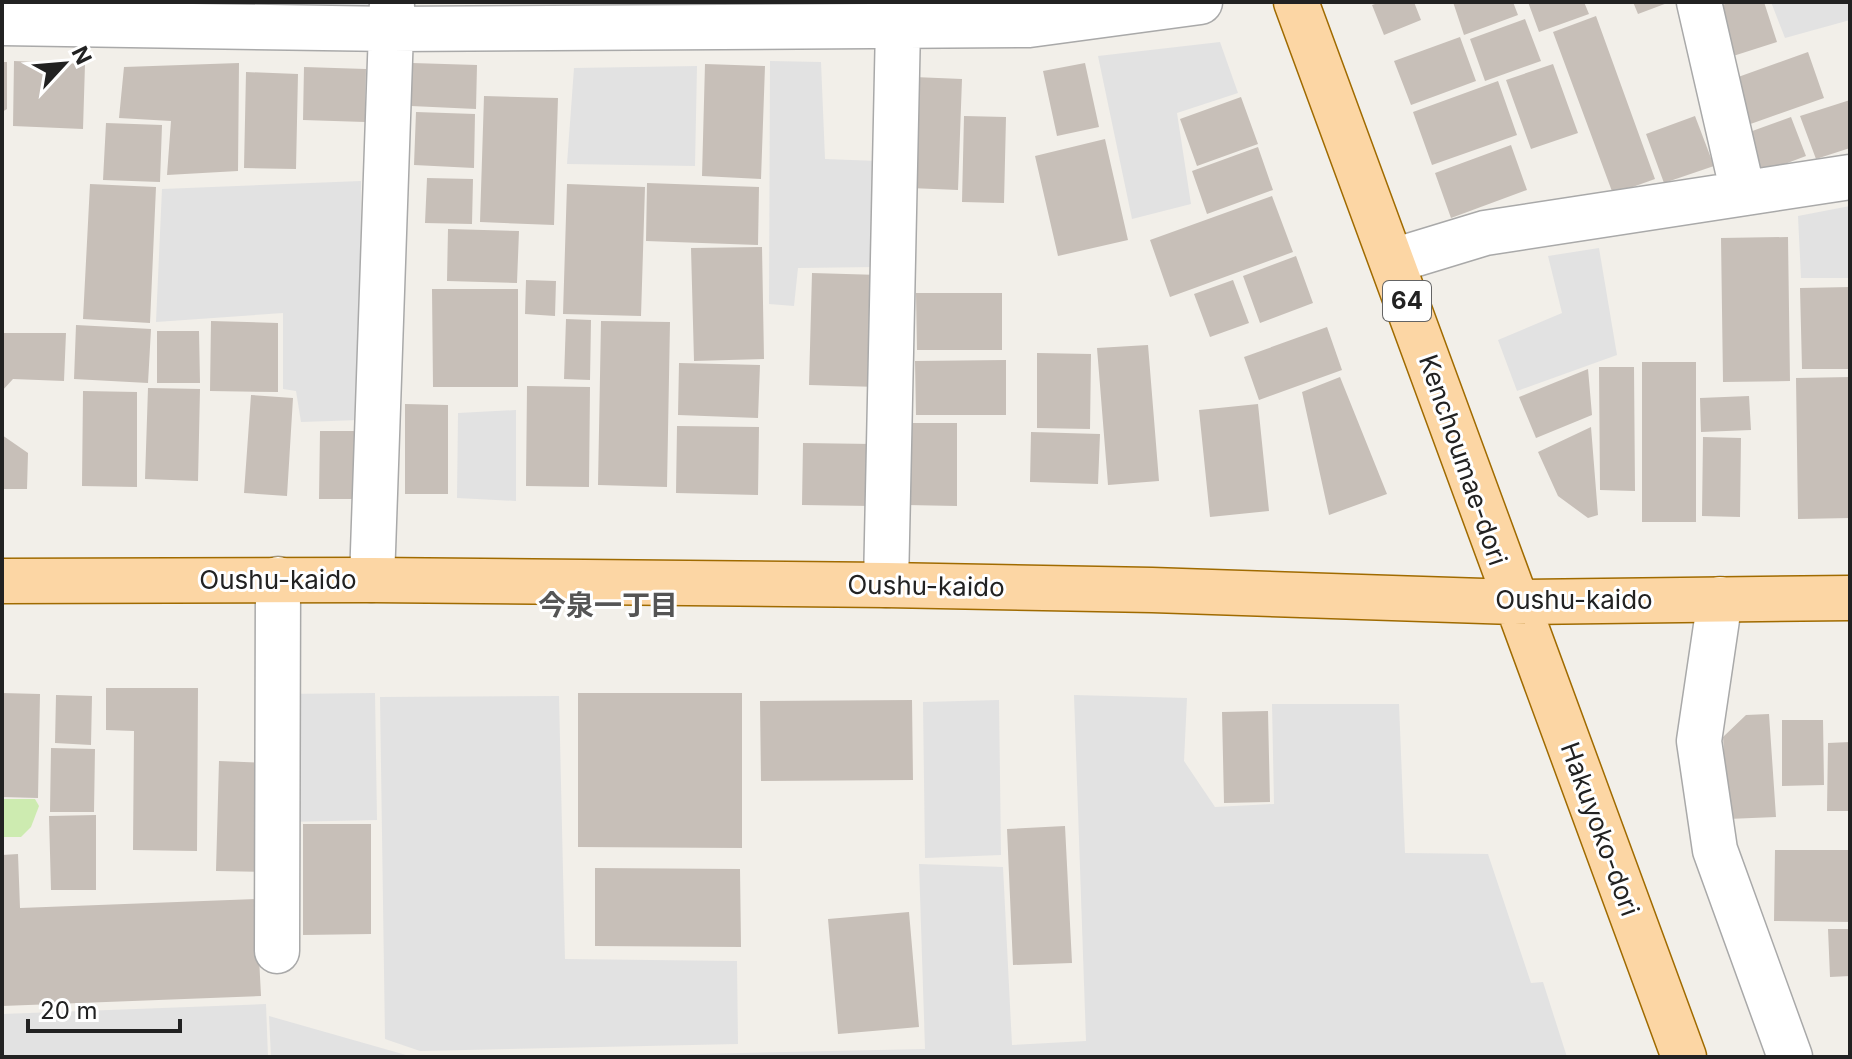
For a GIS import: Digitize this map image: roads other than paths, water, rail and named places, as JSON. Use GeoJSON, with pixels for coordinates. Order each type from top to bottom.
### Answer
{"type":"FeatureCollection","features":[{"type":"Feature","properties":{"kind":"main road","name":"Kenchoumae-dori"},"geometry":{"type":"LineString","coordinates":[[1296,2],[1393,261],[1514,602]]}},
{"type":"Feature","properties":{"kind":"main road","name":"Oushu-kaido"},"geometry":{"type":"LineString","coordinates":[[2,581],[278,579],[886,585],[1514,602],[1850,598]]}},
{"type":"Feature","properties":{"kind":"main road","name":"Hakuyoko-dori"},"geometry":{"type":"LineString","coordinates":[[1514,602],[1684,1057]]}},
{"type":"Feature","properties":{"kind":"street"},"geometry":{"type":"LineString","coordinates":[[2,23],[68,12],[665,15],[898,26],[1200,2]]}},
{"type":"Feature","properties":{"kind":"street"},"geometry":{"type":"LineString","coordinates":[[1699,2],[1743,193]]}},
{"type":"Feature","properties":{"kind":"street"},"geometry":{"type":"LineString","coordinates":[[372,580],[392,15]]}},
{"type":"Feature","properties":{"kind":"street"},"geometry":{"type":"LineString","coordinates":[[886,585],[885,507],[898,26]]}},
{"type":"Feature","properties":{"kind":"street"},"geometry":{"type":"LineString","coordinates":[[1393,261],[1485,233],[1850,177]]}},
{"type":"Feature","properties":{"kind":"street"},"geometry":{"type":"LineString","coordinates":[[277,951],[278,579]]}},
{"type":"Feature","properties":{"kind":"street"},"geometry":{"type":"LineString","coordinates":[[1720,599],[1699,741],[1715,850],[1790,1057]]}},
{"type":"Feature","properties":{"kind":"district","name":"今泉一丁目"},"geometry":{"type":"Point","coordinates":[608,605]}}]}
